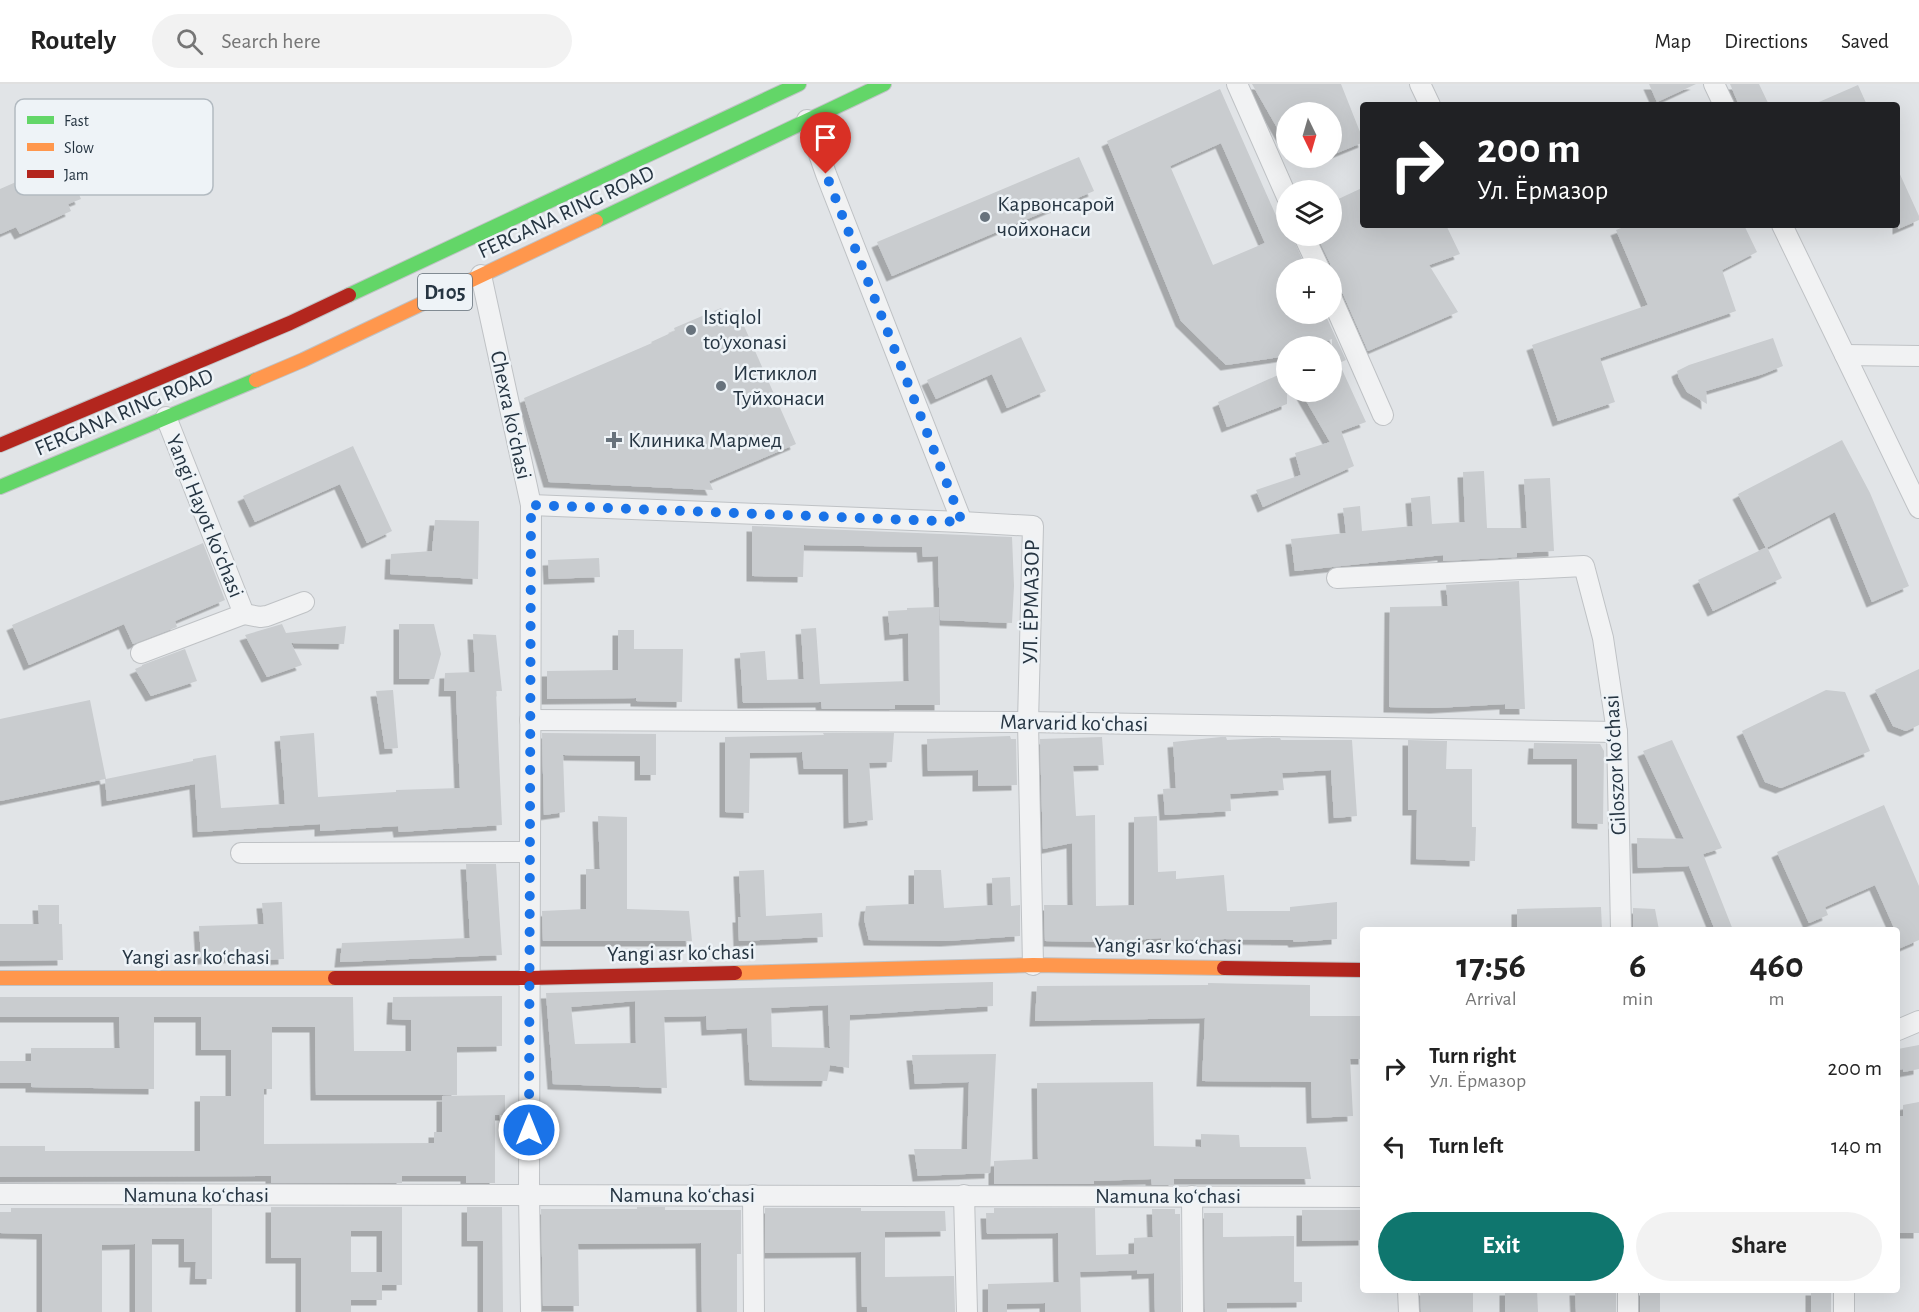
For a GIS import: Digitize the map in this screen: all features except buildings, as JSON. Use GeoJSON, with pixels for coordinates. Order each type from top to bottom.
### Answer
{"type":"FeatureCollection","features":[{"type":"Feature","properties":{"kind":"main road","name":"FERGANA RING ROAD"},"geometry":{"type":"LineString","coordinates":[[0,445],[290,323],[800,84]]}},
{"type":"Feature","properties":{"kind":"main road","name":"FERGANA RING ROAD"},"geometry":{"type":"LineString","coordinates":[[0,487],[303,360],[884,84]]}},
{"type":"Feature","properties":{"kind":"main road","name":"Yangi asr koʻchasi"},"geometry":{"type":"LineString","coordinates":[[0,978],[530,978],[1033,965],[1360,970]]}},
{"type":"Feature","properties":{"kind":"street"},"geometry":{"type":"LineString","coordinates":[[1237,84],[1279,180]]}},
{"type":"Feature","properties":{"kind":"street"},"geometry":{"type":"LineString","coordinates":[[1420,84],[1429,102]]}},
{"type":"Feature","properties":{"kind":"street"},"geometry":{"type":"LineString","coordinates":[[1714,84],[1723,102]]}},
{"type":"Feature","properties":{"kind":"street"},"geometry":{"type":"LineString","coordinates":[[807,120],[830,185],[962,522]]}},
{"type":"Feature","properties":{"kind":"street"},"geometry":{"type":"LineString","coordinates":[[1783,228],[1919,508]]}},
{"type":"Feature","properties":{"kind":"street","name":"Chexra koʻchasi"},"geometry":{"type":"LineString","coordinates":[[482,275],[531,505],[529,1195],[531,1312]]}},
{"type":"Feature","properties":{"kind":"street"},"geometry":{"type":"LineString","coordinates":[[1342,322],[1383,415]]}},
{"type":"Feature","properties":{"kind":"street"},"geometry":{"type":"LineString","coordinates":[[1845,355],[1919,356]]}},
{"type":"Feature","properties":{"kind":"street","name":"Yangi Hayot koʻchasi"},"geometry":{"type":"LineString","coordinates":[[166,417],[244,614]]}},
{"type":"Feature","properties":{"kind":"street","name":"УЛ. ЁРМАЗОР"},"geometry":{"type":"LineString","coordinates":[[531,505],[1033,526],[1028,722],[1033,965]]}},
{"type":"Feature","properties":{"kind":"street","name":"Giloszor koʻchasi"},"geometry":{"type":"LineString","coordinates":[[1337,578],[1584,566],[1603,638],[1617,732],[1621,927]]}},
{"type":"Feature","properties":{"kind":"street","name":"Yangi Hayot koʻchasi"},"geometry":{"type":"LineString","coordinates":[[141,653],[244,614],[267,616],[304,602]]}},
{"type":"Feature","properties":{"kind":"street","name":"Marvarid koʻchasi"},"geometry":{"type":"LineString","coordinates":[[530,720],[1028,722],[1617,732]]}},
{"type":"Feature","properties":{"kind":"street"},"geometry":{"type":"LineString","coordinates":[[241,853],[530,852]]}},
{"type":"Feature","properties":{"kind":"street"},"geometry":{"type":"LineString","coordinates":[[1900,1029],[1919,1021]]}},
{"type":"Feature","properties":{"kind":"street","name":"Namuna koʻchasi"},"geometry":{"type":"LineString","coordinates":[[0,1194],[1360,1197]]}},
{"type":"Feature","properties":{"kind":"street"},"geometry":{"type":"LineString","coordinates":[[753,1195],[754,1312]]}},
{"type":"Feature","properties":{"kind":"street"},"geometry":{"type":"LineString","coordinates":[[964,1195],[967,1312]]}},
{"type":"Feature","properties":{"kind":"street"},"geometry":{"type":"LineString","coordinates":[[1192,1196],[1193,1312]]}},
{"type":"Feature","properties":{"kind":"street"},"geometry":{"type":"LineString","coordinates":[[1408,1293],[1409,1312]]}},
{"type":"Feature","properties":{"kind":"street"},"geometry":{"type":"LineString","coordinates":[[1628,1293],[1628,1312]]}},
{"type":"Feature","properties":{"kind":"street"},"geometry":{"type":"LineString","coordinates":[[1844,1293],[1844,1312]]}},
{"type":"Feature","properties":{"kind":"traffic: fast"},"geometry":{"type":"LineString","coordinates":[[349,295],[799,84]]}},
{"type":"Feature","properties":{"kind":"traffic: fast"},"geometry":{"type":"LineString","coordinates":[[596,221],[884,84]]}},
{"type":"Feature","properties":{"kind":"traffic: fast"},"geometry":{"type":"LineString","coordinates":[[0,487],[256,380]]}},
{"type":"Feature","properties":{"kind":"traffic: slow"},"geometry":{"type":"LineString","coordinates":[[256,380],[596,221]]}},
{"type":"Feature","properties":{"kind":"traffic: slow"},"geometry":{"type":"LineString","coordinates":[[735,973],[1033,965],[1224,968]]}},
{"type":"Feature","properties":{"kind":"traffic: slow"},"geometry":{"type":"LineString","coordinates":[[0,978],[335,978]]}},
{"type":"Feature","properties":{"kind":"traffic: jam"},"geometry":{"type":"LineString","coordinates":[[0,445],[290,323],[349,295]]}},
{"type":"Feature","properties":{"kind":"traffic: jam"},"geometry":{"type":"LineString","coordinates":[[1224,968],[1360,970]]}},
{"type":"Feature","properties":{"kind":"traffic: jam"},"geometry":{"type":"LineString","coordinates":[[335,978],[529,978],[735,973]]}},
{"type":"Feature","properties":{"kind":"place","name":"Карвонсарой чойхонаси"},"geometry":{"type":"Point","coordinates":[985,217]}},
{"type":"Feature","properties":{"kind":"place","name":"Istiqlol to’yxonasi"},"geometry":{"type":"Point","coordinates":[691,330]}},
{"type":"Feature","properties":{"kind":"place","name":"Истиклол Туйхонаси"},"geometry":{"type":"Point","coordinates":[721,386]}},
{"type":"Feature","properties":{"kind":"place","name":"Клиника Мармед"},"geometry":{"type":"Point","coordinates":[614,440]}},
{"type":"Feature","properties":{"kind":"route"},"geometry":{"type":"LineString","coordinates":[[529,1130],[531,505],[962,522],[826,174]]}}]}
